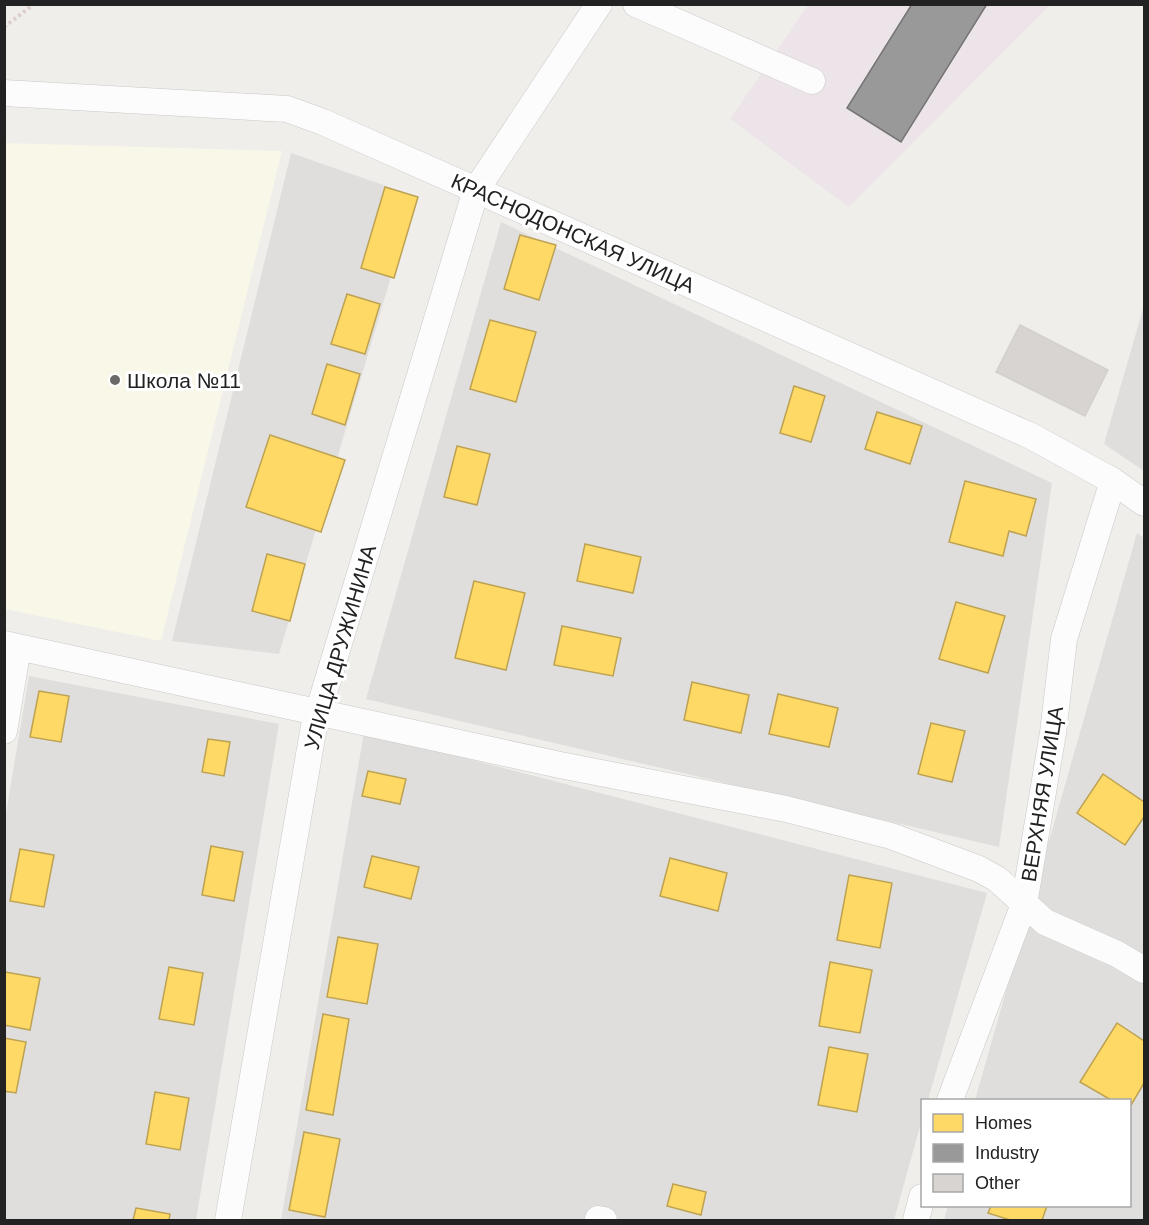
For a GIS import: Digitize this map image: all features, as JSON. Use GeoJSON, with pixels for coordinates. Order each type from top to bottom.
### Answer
{"type":"FeatureCollection","features":[{"type":"Feature","properties":{"kind":"street","name":"УЛИЦА ДРУЖИНИНА"},"geometry":{"type":"LineString","coordinates":[[228,1221],[317,714],[476,190],[599,4]]}},
{"type":"Feature","properties":{"kind":"street"},"geometry":{"type":"LineString","coordinates":[[636,4],[812,81]]}},
{"type":"Feature","properties":{"kind":"street","name":"КРАСНОДОНСКАЯ УЛИЦА"},"geometry":{"type":"LineString","coordinates":[[4,93],[287,109],[323,122],[1031,436],[1113,482],[1144,503]]}},
{"type":"Feature","properties":{"kind":"street","name":"ВЕРХНЯЯ УЛИЦА"},"geometry":{"type":"LineString","coordinates":[[951,1099],[1024,904],[1053,733],[1064,639],[1113,482]]}},
{"type":"Feature","properties":{"kind":"street"},"geometry":{"type":"LineString","coordinates":[[4,730],[11,646],[317,714],[786,809],[891,836],[979,869],[997,879],[1045,922],[1117,954],[1144,970]]}},
{"type":"Feature","properties":{"kind":"street"},"geometry":{"type":"LineString","coordinates":[[916,1221],[921,1201]]}},
{"type":"Feature","properties":{"kind":"path"},"geometry":{"type":"LineString","coordinates":[[4,27],[34,4]]}},
{"type":"Feature","properties":{"kind":"shaded area"},"geometry":{"type":"Polygon","coordinates":[[[808,5],[1050,5],[849,207],[730,119],[808,5]]]}},
{"type":"Feature","properties":{"kind":"shaded area","name":"Школа №11"},"geometry":{"type":"Polygon","coordinates":[[[5,143],[282,151],[161,641],[5,609],[5,143]]]}},
{"type":"Feature","properties":{"kind":"shaded area"},"geometry":{"type":"Polygon","coordinates":[[[291,153],[415,196],[279,654],[172,641],[291,153]]]}},
{"type":"Feature","properties":{"kind":"shaded area"},"geometry":{"type":"Polygon","coordinates":[[[501,222],[1052,483],[999,847],[366,699],[501,222]]]}},
{"type":"Feature","properties":{"kind":"shaded area"},"geometry":{"type":"Polygon","coordinates":[[[1144,305],[1144,471],[1104,444],[1144,305]]]}},
{"type":"Feature","properties":{"kind":"shaded area"},"geometry":{"type":"Polygon","coordinates":[[[1137,533],[1144,538],[1144,1220],[944,1220],[948,1207],[1131,1207],[1131,1099],[975,1099],[1137,533]]]}},
{"type":"Feature","properties":{"kind":"shaded area"},"geometry":{"type":"Polygon","coordinates":[[[29,676],[279,724],[196,1220],[5,1220],[5,819],[29,676]]]}},
{"type":"Feature","properties":{"kind":"shaded area"},"geometry":{"type":"Polygon","coordinates":[[[364,732],[987,893],[928,1099],[921,1099],[921,1123],[894,1220],[281,1220],[364,732]]]}},
{"type":"Feature","properties":{"kind":"building: Homes"},"geometry":{"type":"Polygon","coordinates":[[[385,187],[418,197],[394,278],[361,268],[385,187]]]}},
{"type":"Feature","properties":{"kind":"building: Homes"},"geometry":{"type":"Polygon","coordinates":[[[520,235],[556,245],[539,300],[504,289],[520,235]]]}},
{"type":"Feature","properties":{"kind":"building: Homes"},"geometry":{"type":"Polygon","coordinates":[[[347,294],[380,304],[365,354],[331,344],[347,294]]]}},
{"type":"Feature","properties":{"kind":"building: Homes"},"geometry":{"type":"Polygon","coordinates":[[[490,320],[536,332],[516,402],[470,389],[490,320]]]}},
{"type":"Feature","properties":{"kind":"building: Homes"},"geometry":{"type":"Polygon","coordinates":[[[327,364],[360,374],[345,425],[312,414],[327,364]]]}},
{"type":"Feature","properties":{"kind":"building: Homes"},"geometry":{"type":"Polygon","coordinates":[[[794,386],[825,396],[811,442],[780,433],[794,386]]]}},
{"type":"Feature","properties":{"kind":"building: Homes"},"geometry":{"type":"Polygon","coordinates":[[[877,412],[922,426],[910,464],[865,449],[877,412]]]}},
{"type":"Feature","properties":{"kind":"building: Homes"},"geometry":{"type":"Polygon","coordinates":[[[270,435],[345,460],[321,532],[246,507],[270,435]]]}},
{"type":"Feature","properties":{"kind":"building: Homes"},"geometry":{"type":"Polygon","coordinates":[[[457,446],[490,454],[477,505],[444,497],[457,446]]]}},
{"type":"Feature","properties":{"kind":"building: Homes"},"geometry":{"type":"Polygon","coordinates":[[[965,481],[1036,499],[1026,536],[1009,531],[1003,556],[949,542],[965,481]]]}},
{"type":"Feature","properties":{"kind":"building: Homes"},"geometry":{"type":"Polygon","coordinates":[[[585,544],[641,557],[633,593],[577,581],[585,544]]]}},
{"type":"Feature","properties":{"kind":"building: Homes"},"geometry":{"type":"Polygon","coordinates":[[[267,554],[305,564],[290,621],[252,611],[267,554]]]}},
{"type":"Feature","properties":{"kind":"building: Homes"},"geometry":{"type":"Polygon","coordinates":[[[474,581],[525,593],[506,670],[455,658],[474,581]]]}},
{"type":"Feature","properties":{"kind":"building: Homes"},"geometry":{"type":"Polygon","coordinates":[[[956,602],[1005,616],[988,673],[939,659],[956,602]]]}},
{"type":"Feature","properties":{"kind":"building: Homes"},"geometry":{"type":"Polygon","coordinates":[[[562,626],[621,638],[613,676],[554,665],[562,626]]]}},
{"type":"Feature","properties":{"kind":"building: Homes"},"geometry":{"type":"Polygon","coordinates":[[[692,682],[749,695],[741,733],[684,720],[692,682]]]}},
{"type":"Feature","properties":{"kind":"building: Homes"},"geometry":{"type":"Polygon","coordinates":[[[39,691],[69,696],[61,742],[30,737],[39,691]]]}},
{"type":"Feature","properties":{"kind":"building: Homes"},"geometry":{"type":"Polygon","coordinates":[[[778,694],[838,708],[829,747],[769,734],[778,694]]]}},
{"type":"Feature","properties":{"kind":"building: Homes"},"geometry":{"type":"Polygon","coordinates":[[[931,723],[965,731],[952,782],[918,774],[931,723]]]}},
{"type":"Feature","properties":{"kind":"building: Homes"},"geometry":{"type":"Polygon","coordinates":[[[208,739],[230,742],[224,776],[202,772],[208,739]]]}},
{"type":"Feature","properties":{"kind":"building: Homes"},"geometry":{"type":"Polygon","coordinates":[[[368,771],[406,779],[400,804],[362,796],[368,771]]]}},
{"type":"Feature","properties":{"kind":"building: Homes"},"geometry":{"type":"Polygon","coordinates":[[[1103,774],[1144,802],[1144,817],[1125,845],[1077,813],[1103,774]]]}},
{"type":"Feature","properties":{"kind":"building: Homes"},"geometry":{"type":"Polygon","coordinates":[[[211,846],[243,852],[234,901],[202,895],[211,846]]]}},
{"type":"Feature","properties":{"kind":"building: Homes"},"geometry":{"type":"Polygon","coordinates":[[[20,849],[54,855],[44,907],[10,901],[20,849]]]}},
{"type":"Feature","properties":{"kind":"building: Homes"},"geometry":{"type":"Polygon","coordinates":[[[372,856],[419,867],[411,899],[364,887],[372,856]]]}},
{"type":"Feature","properties":{"kind":"building: Homes"},"geometry":{"type":"Polygon","coordinates":[[[670,858],[727,873],[718,911],[660,896],[670,858]]]}},
{"type":"Feature","properties":{"kind":"building: Homes"},"geometry":{"type":"Polygon","coordinates":[[[849,875],[892,883],[880,948],[837,940],[849,875]]]}},
{"type":"Feature","properties":{"kind":"building: Homes"},"geometry":{"type":"Polygon","coordinates":[[[338,937],[378,944],[367,1004],[327,997],[338,937]]]}},
{"type":"Feature","properties":{"kind":"building: Homes"},"geometry":{"type":"Polygon","coordinates":[[[830,962],[872,970],[860,1033],[819,1026],[830,962]]]}},
{"type":"Feature","properties":{"kind":"building: Homes"},"geometry":{"type":"Polygon","coordinates":[[[169,967],[203,973],[194,1025],[159,1019],[169,967]]]}},
{"type":"Feature","properties":{"kind":"building: Homes"},"geometry":{"type":"Polygon","coordinates":[[[5,972],[40,978],[30,1030],[4,1025],[5,972]]]}},
{"type":"Feature","properties":{"kind":"building: Homes"},"geometry":{"type":"Polygon","coordinates":[[[323,1014],[349,1019],[333,1115],[306,1110],[323,1014]]]}},
{"type":"Feature","properties":{"kind":"building: Homes"},"geometry":{"type":"Polygon","coordinates":[[[1117,1023],[1144,1041],[1144,1083],[1131,1105],[1131,1099],[1109,1099],[1080,1082],[1117,1023]]]}},
{"type":"Feature","properties":{"kind":"building: Homes"},"geometry":{"type":"Polygon","coordinates":[[[4,1038],[26,1042],[16,1093],[4,1091],[4,1038]]]}},
{"type":"Feature","properties":{"kind":"building: Homes"},"geometry":{"type":"Polygon","coordinates":[[[829,1047],[868,1054],[857,1112],[818,1105],[829,1047]]]}},
{"type":"Feature","properties":{"kind":"building: Homes"},"geometry":{"type":"Polygon","coordinates":[[[155,1092],[189,1098],[180,1150],[146,1144],[155,1092]]]}},
{"type":"Feature","properties":{"kind":"building: Homes"},"geometry":{"type":"Polygon","coordinates":[[[304,1132],[340,1139],[325,1217],[289,1210],[304,1132]]]}},
{"type":"Feature","properties":{"kind":"building: Homes"},"geometry":{"type":"Polygon","coordinates":[[[673,1184],[706,1192],[701,1215],[667,1206],[673,1184]]]}},
{"type":"Feature","properties":{"kind":"building: Homes"},"geometry":{"type":"Polygon","coordinates":[[[991,1207],[1047,1207],[1042,1220],[1010,1220],[988,1213],[991,1207]]]}},
{"type":"Feature","properties":{"kind":"building: Homes"},"geometry":{"type":"Polygon","coordinates":[[[136,1208],[170,1214],[169,1220],[133,1220],[136,1208]]]}},
{"type":"Feature","properties":{"kind":"building: Industry"},"geometry":{"type":"Polygon","coordinates":[[[912,4],[987,4],[901,142],[847,108],[912,4]]]}},
{"type":"Feature","properties":{"kind":"building: Other"},"geometry":{"type":"Polygon","coordinates":[[[1020,325],[1108,370],[1085,416],[996,372],[1020,325]]]}},
{"type":"Feature","properties":{"kind":"place","name":"Школа №11"},"geometry":{"type":"Point","coordinates":[115,380]}}]}
